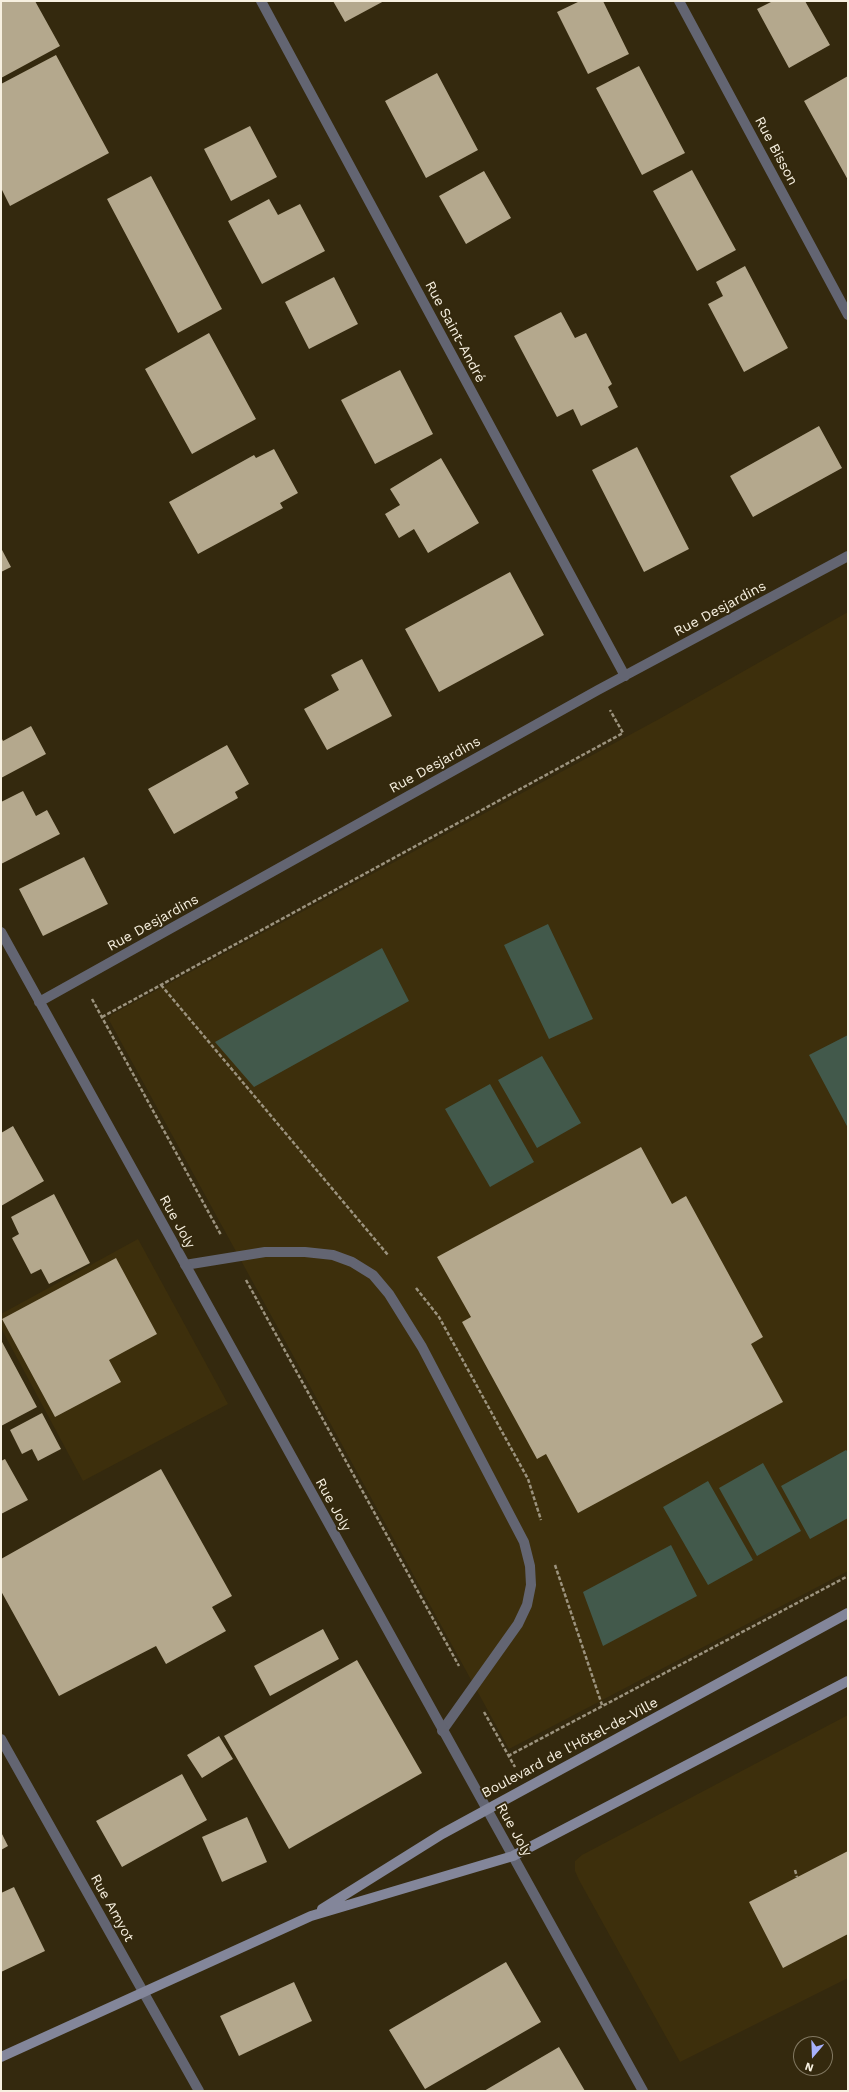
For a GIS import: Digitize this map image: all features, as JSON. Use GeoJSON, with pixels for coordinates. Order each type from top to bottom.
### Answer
{"type":"FeatureCollection","features":[{"type":"Feature","properties":{"kind":"main road","name":"Boulevard de l'Hôtel-de-Ville"},"geometry":{"type":"LineString","coordinates":[[311,1916],[442,1834],[848,1613]]}},
{"type":"Feature","properties":{"kind":"main road","name":"Boulevard de l'Hôtel-de-Ville"},"geometry":{"type":"LineString","coordinates":[[1,2056],[311,1916],[513,1856],[848,1681]]}},
{"type":"Feature","properties":{"kind":"street","name":"Rue Saint-André"},"geometry":{"type":"LineString","coordinates":[[261,1],[624,676]]}},
{"type":"Feature","properties":{"kind":"street","name":"Rue Bisson"},"geometry":{"type":"LineString","coordinates":[[679,1],[848,315]]}},
{"type":"Feature","properties":{"kind":"street","name":"Rue Desjardins"},"geometry":{"type":"LineString","coordinates":[[39,1002],[598,690],[848,556]]}},
{"type":"Feature","properties":{"kind":"street","name":"Rue Joly"},"geometry":{"type":"LineString","coordinates":[[1,932],[642,2091]]}},
{"type":"Feature","properties":{"kind":"street"},"geometry":{"type":"LineString","coordinates":[[185,1265],[265,1252],[305,1252],[333,1255],[352,1262],[373,1275],[389,1294],[422,1347],[524,1542],[530,1566],[531,1585],[527,1606],[518,1624],[442,1731]]}},
{"type":"Feature","properties":{"kind":"street","name":"Rue Amyot"},"geometry":{"type":"LineString","coordinates":[[1,1739],[199,2091]]}},
{"type":"Feature","properties":{"kind":"path"},"geometry":{"type":"LineString","coordinates":[[102,1017],[623,733],[598,690]]}},
{"type":"Feature","properties":{"kind":"path"},"geometry":{"type":"LineString","coordinates":[[82,979],[526,1787]]}},
{"type":"Feature","properties":{"kind":"path"},"geometry":{"type":"LineString","coordinates":[[508,1756],[848,1576]]}},
{"type":"Feature","properties":{"kind":"path"},"geometry":{"type":"LineString","coordinates":[[794,1870],[797,1877]]}},
{"type":"Feature","properties":{"kind":"shaded area"},"geometry":{"type":"Polygon","coordinates":[[[848,612],[848,1571],[509,1749],[109,1020],[111,1015],[661,718],[848,612]]]}},
{"type":"Feature","properties":{"kind":"shaded area"},"geometry":{"type":"Polygon","coordinates":[[[138,1239],[228,1404],[83,1481],[1,1328],[1,1314],[138,1239]]]}},
{"type":"Feature","properties":{"kind":"shaded area"},"geometry":{"type":"Polygon","coordinates":[[[848,1715],[848,1978],[680,2062],[579,1880],[575,1871],[575,1861],[582,1855],[848,1715]]]}},
{"type":"Feature","properties":{"kind":"green space"},"geometry":{"type":"Polygon","coordinates":[[[548,924],[593,1019],[549,1039],[504,945],[548,924]]]}},
{"type":"Feature","properties":{"kind":"green space"},"geometry":{"type":"Polygon","coordinates":[[[382,948],[409,1001],[254,1087],[215,1042],[382,948]]]}},
{"type":"Feature","properties":{"kind":"green space"},"geometry":{"type":"Polygon","coordinates":[[[848,1035],[848,1128],[809,1055],[848,1035]]]}},
{"type":"Feature","properties":{"kind":"green space"},"geometry":{"type":"Polygon","coordinates":[[[542,1056],[581,1123],[537,1148],[498,1080],[542,1056]]]}},
{"type":"Feature","properties":{"kind":"green space"},"geometry":{"type":"Polygon","coordinates":[[[490,1084],[534,1162],[490,1187],[445,1109],[490,1084]]]}},
{"type":"Feature","properties":{"kind":"green space"},"geometry":{"type":"Polygon","coordinates":[[[846,1450],[848,1452],[848,1518],[810,1539],[781,1486],[846,1450]]]}},
{"type":"Feature","properties":{"kind":"green space"},"geometry":{"type":"Polygon","coordinates":[[[763,1463],[801,1531],[757,1556],[719,1488],[763,1463]]]}},
{"type":"Feature","properties":{"kind":"green space"},"geometry":{"type":"Polygon","coordinates":[[[708,1481],[753,1560],[708,1585],[663,1507],[708,1481]]]}},
{"type":"Feature","properties":{"kind":"green space"},"geometry":{"type":"Polygon","coordinates":[[[671,1545],[697,1596],[603,1646],[583,1592],[671,1545]]]}},
{"type":"Feature","properties":{"kind":"building"},"geometry":{"type":"Polygon","coordinates":[[[1,1],[35,1],[60,46],[1,78],[1,1]]]}},
{"type":"Feature","properties":{"kind":"building"},"geometry":{"type":"Polygon","coordinates":[[[333,1],[384,1],[345,22],[333,1]]]}},
{"type":"Feature","properties":{"kind":"building"},"geometry":{"type":"Polygon","coordinates":[[[580,1],[603,1],[629,54],[588,74],[557,12],[580,1]]]}},
{"type":"Feature","properties":{"kind":"building"},"geometry":{"type":"Polygon","coordinates":[[[773,1],[805,1],[830,45],[789,68],[757,9],[773,1]]]}},
{"type":"Feature","properties":{"kind":"building"},"geometry":{"type":"Polygon","coordinates":[[[56,55],[109,153],[10,206],[1,188],[1,84],[56,55]]]}},
{"type":"Feature","properties":{"kind":"building"},"geometry":{"type":"Polygon","coordinates":[[[639,66],[685,153],[642,175],[596,88],[639,66]]]}},
{"type":"Feature","properties":{"kind":"building"},"geometry":{"type":"Polygon","coordinates":[[[437,73],[478,150],[426,178],[385,101],[437,73]]]}},
{"type":"Feature","properties":{"kind":"building"},"geometry":{"type":"Polygon","coordinates":[[[848,76],[848,180],[804,101],[848,76]]]}},
{"type":"Feature","properties":{"kind":"building"},"geometry":{"type":"Polygon","coordinates":[[[250,126],[277,177],[231,201],[204,149],[250,126]]]}},
{"type":"Feature","properties":{"kind":"building"},"geometry":{"type":"Polygon","coordinates":[[[692,170],[736,250],[697,271],[653,191],[692,170]]]}},
{"type":"Feature","properties":{"kind":"building"},"geometry":{"type":"Polygon","coordinates":[[[484,171],[511,218],[466,244],[439,196],[484,171]]]}},
{"type":"Feature","properties":{"kind":"building"},"geometry":{"type":"Polygon","coordinates":[[[151,176],[222,309],[178,333],[107,199],[151,176]]]}},
{"type":"Feature","properties":{"kind":"building"},"geometry":{"type":"Polygon","coordinates":[[[269,199],[278,215],[300,204],[325,251],[262,284],[228,221],[269,199]]]}},
{"type":"Feature","properties":{"kind":"building"},"geometry":{"type":"Polygon","coordinates":[[[745,266],[788,348],[744,372],[708,304],[723,296],[716,282],[745,266]]]}},
{"type":"Feature","properties":{"kind":"building"},"geometry":{"type":"Polygon","coordinates":[[[334,277],[358,324],[309,349],[285,302],[334,277]]]}},
{"type":"Feature","properties":{"kind":"building"},"geometry":{"type":"Polygon","coordinates":[[[561,312],[575,338],[586,333],[612,384],[608,387],[618,407],[581,426],[573,409],[557,417],[514,336],[561,312]]]}},
{"type":"Feature","properties":{"kind":"building"},"geometry":{"type":"Polygon","coordinates":[[[209,333],[256,419],[192,454],[145,369],[209,333]]]}},
{"type":"Feature","properties":{"kind":"building"},"geometry":{"type":"Polygon","coordinates":[[[400,370],[433,434],[375,464],[341,400],[400,370]]]}},
{"type":"Feature","properties":{"kind":"building"},"geometry":{"type":"Polygon","coordinates":[[[819,426],[842,468],[753,517],[730,476],[819,426]]]}},
{"type":"Feature","properties":{"kind":"building"},"geometry":{"type":"Polygon","coordinates":[[[637,447],[689,549],[644,572],[592,470],[637,447]]]}},
{"type":"Feature","properties":{"kind":"building"},"geometry":{"type":"Polygon","coordinates":[[[274,449],[298,493],[280,503],[283,508],[198,554],[169,502],[254,455],[256,458],[274,449]]]}},
{"type":"Feature","properties":{"kind":"building"},"geometry":{"type":"Polygon","coordinates":[[[441,458],[479,523],[428,553],[414,529],[399,538],[385,514],[400,505],[390,489],[441,458]]]}},
{"type":"Feature","properties":{"kind":"building"},"geometry":{"type":"Polygon","coordinates":[[[1,548],[11,567],[1,572],[1,548]]]}},
{"type":"Feature","properties":{"kind":"building"},"geometry":{"type":"Polygon","coordinates":[[[510,572],[544,635],[439,692],[405,629],[510,572]]]}},
{"type":"Feature","properties":{"kind":"building"},"geometry":{"type":"Polygon","coordinates":[[[362,659],[392,716],[327,750],[304,709],[339,690],[331,675],[362,659]]]}},
{"type":"Feature","properties":{"kind":"building"},"geometry":{"type":"Polygon","coordinates":[[[31,726],[46,754],[1,778],[1,737],[3,741],[31,726]]]}},
{"type":"Feature","properties":{"kind":"building"},"geometry":{"type":"Polygon","coordinates":[[[227,745],[249,784],[235,792],[238,798],[174,834],[148,789],[227,745]]]}},
{"type":"Feature","properties":{"kind":"building"},"geometry":{"type":"Polygon","coordinates":[[[23,791],[36,816],[47,810],[60,834],[1,864],[1,802],[23,791]]]}},
{"type":"Feature","properties":{"kind":"building"},"geometry":{"type":"Polygon","coordinates":[[[84,857],[108,904],[43,936],[19,889],[84,857]]]}},
{"type":"Feature","properties":{"kind":"building"},"geometry":{"type":"Polygon","coordinates":[[[13,1126],[44,1181],[1,1206],[1,1133],[13,1126]]]}},
{"type":"Feature","properties":{"kind":"building"},"geometry":{"type":"Polygon","coordinates":[[[641,1147],[672,1204],[686,1196],[763,1337],[751,1344],[783,1402],[578,1513],[546,1454],[537,1459],[462,1322],[471,1317],[437,1257],[641,1147]]]}},
{"type":"Feature","properties":{"kind":"building"},"geometry":{"type":"Polygon","coordinates":[[[54,1194],[90,1263],[49,1284],[41,1269],[31,1274],[12,1238],[19,1234],[11,1217],[54,1194]]]}},
{"type":"Feature","properties":{"kind":"building"},"geometry":{"type":"Polygon","coordinates":[[[116,1258],[157,1334],[109,1360],[121,1382],[55,1417],[2,1319],[116,1258]]]}},
{"type":"Feature","properties":{"kind":"building"},"geometry":{"type":"Polygon","coordinates":[[[1,1340],[37,1407],[1,1426],[1,1340]]]}},
{"type":"Feature","properties":{"kind":"building"},"geometry":{"type":"Polygon","coordinates":[[[42,1413],[61,1449],[38,1461],[32,1449],[22,1454],[10,1430],[42,1413]]]}},
{"type":"Feature","properties":{"kind":"building"},"geometry":{"type":"Polygon","coordinates":[[[5,1459],[28,1500],[1,1514],[1,1461],[5,1459]]]}},
{"type":"Feature","properties":{"kind":"building"},"geometry":{"type":"Polygon","coordinates":[[[161,1469],[232,1596],[212,1607],[226,1631],[166,1664],[156,1646],[59,1696],[1,1591],[1,1559],[161,1469]]]}},
{"type":"Feature","properties":{"kind":"building"},"geometry":{"type":"Polygon","coordinates":[[[323,1629],[339,1659],[270,1696],[254,1666],[323,1629]]]}},
{"type":"Feature","properties":{"kind":"building"},"geometry":{"type":"Polygon","coordinates":[[[357,1660],[422,1773],[289,1849],[224,1736],[357,1660]]]}},
{"type":"Feature","properties":{"kind":"building"},"geometry":{"type":"Polygon","coordinates":[[[219,1736],[233,1759],[202,1778],[187,1755],[219,1736]]]}},
{"type":"Feature","properties":{"kind":"building"},"geometry":{"type":"Polygon","coordinates":[[[182,1774],[207,1820],[122,1867],[96,1821],[182,1774]]]}},
{"type":"Feature","properties":{"kind":"building"},"geometry":{"type":"Polygon","coordinates":[[[247,1817],[267,1862],[222,1882],[202,1837],[247,1817]]]}},
{"type":"Feature","properties":{"kind":"building"},"geometry":{"type":"Polygon","coordinates":[[[1,1832],[8,1846],[1,1850],[1,1832]]]}},
{"type":"Feature","properties":{"kind":"building"},"geometry":{"type":"Polygon","coordinates":[[[848,1851],[848,1934],[783,1968],[749,1902],[848,1851]]]}},
{"type":"Feature","properties":{"kind":"building"},"geometry":{"type":"Polygon","coordinates":[[[14,1887],[45,1951],[1,1972],[1,1893],[14,1887]]]}},
{"type":"Feature","properties":{"kind":"building"},"geometry":{"type":"Polygon","coordinates":[[[506,1962],[541,2022],[425,2089],[389,2030],[506,1962]]]}},
{"type":"Feature","properties":{"kind":"building"},"geometry":{"type":"Polygon","coordinates":[[[294,1982],[312,2021],[239,2056],[220,2016],[294,1982]]]}},
{"type":"Feature","properties":{"kind":"building"},"geometry":{"type":"Polygon","coordinates":[[[559,2047],[585,2091],[484,2091],[559,2047]]]}}]}
